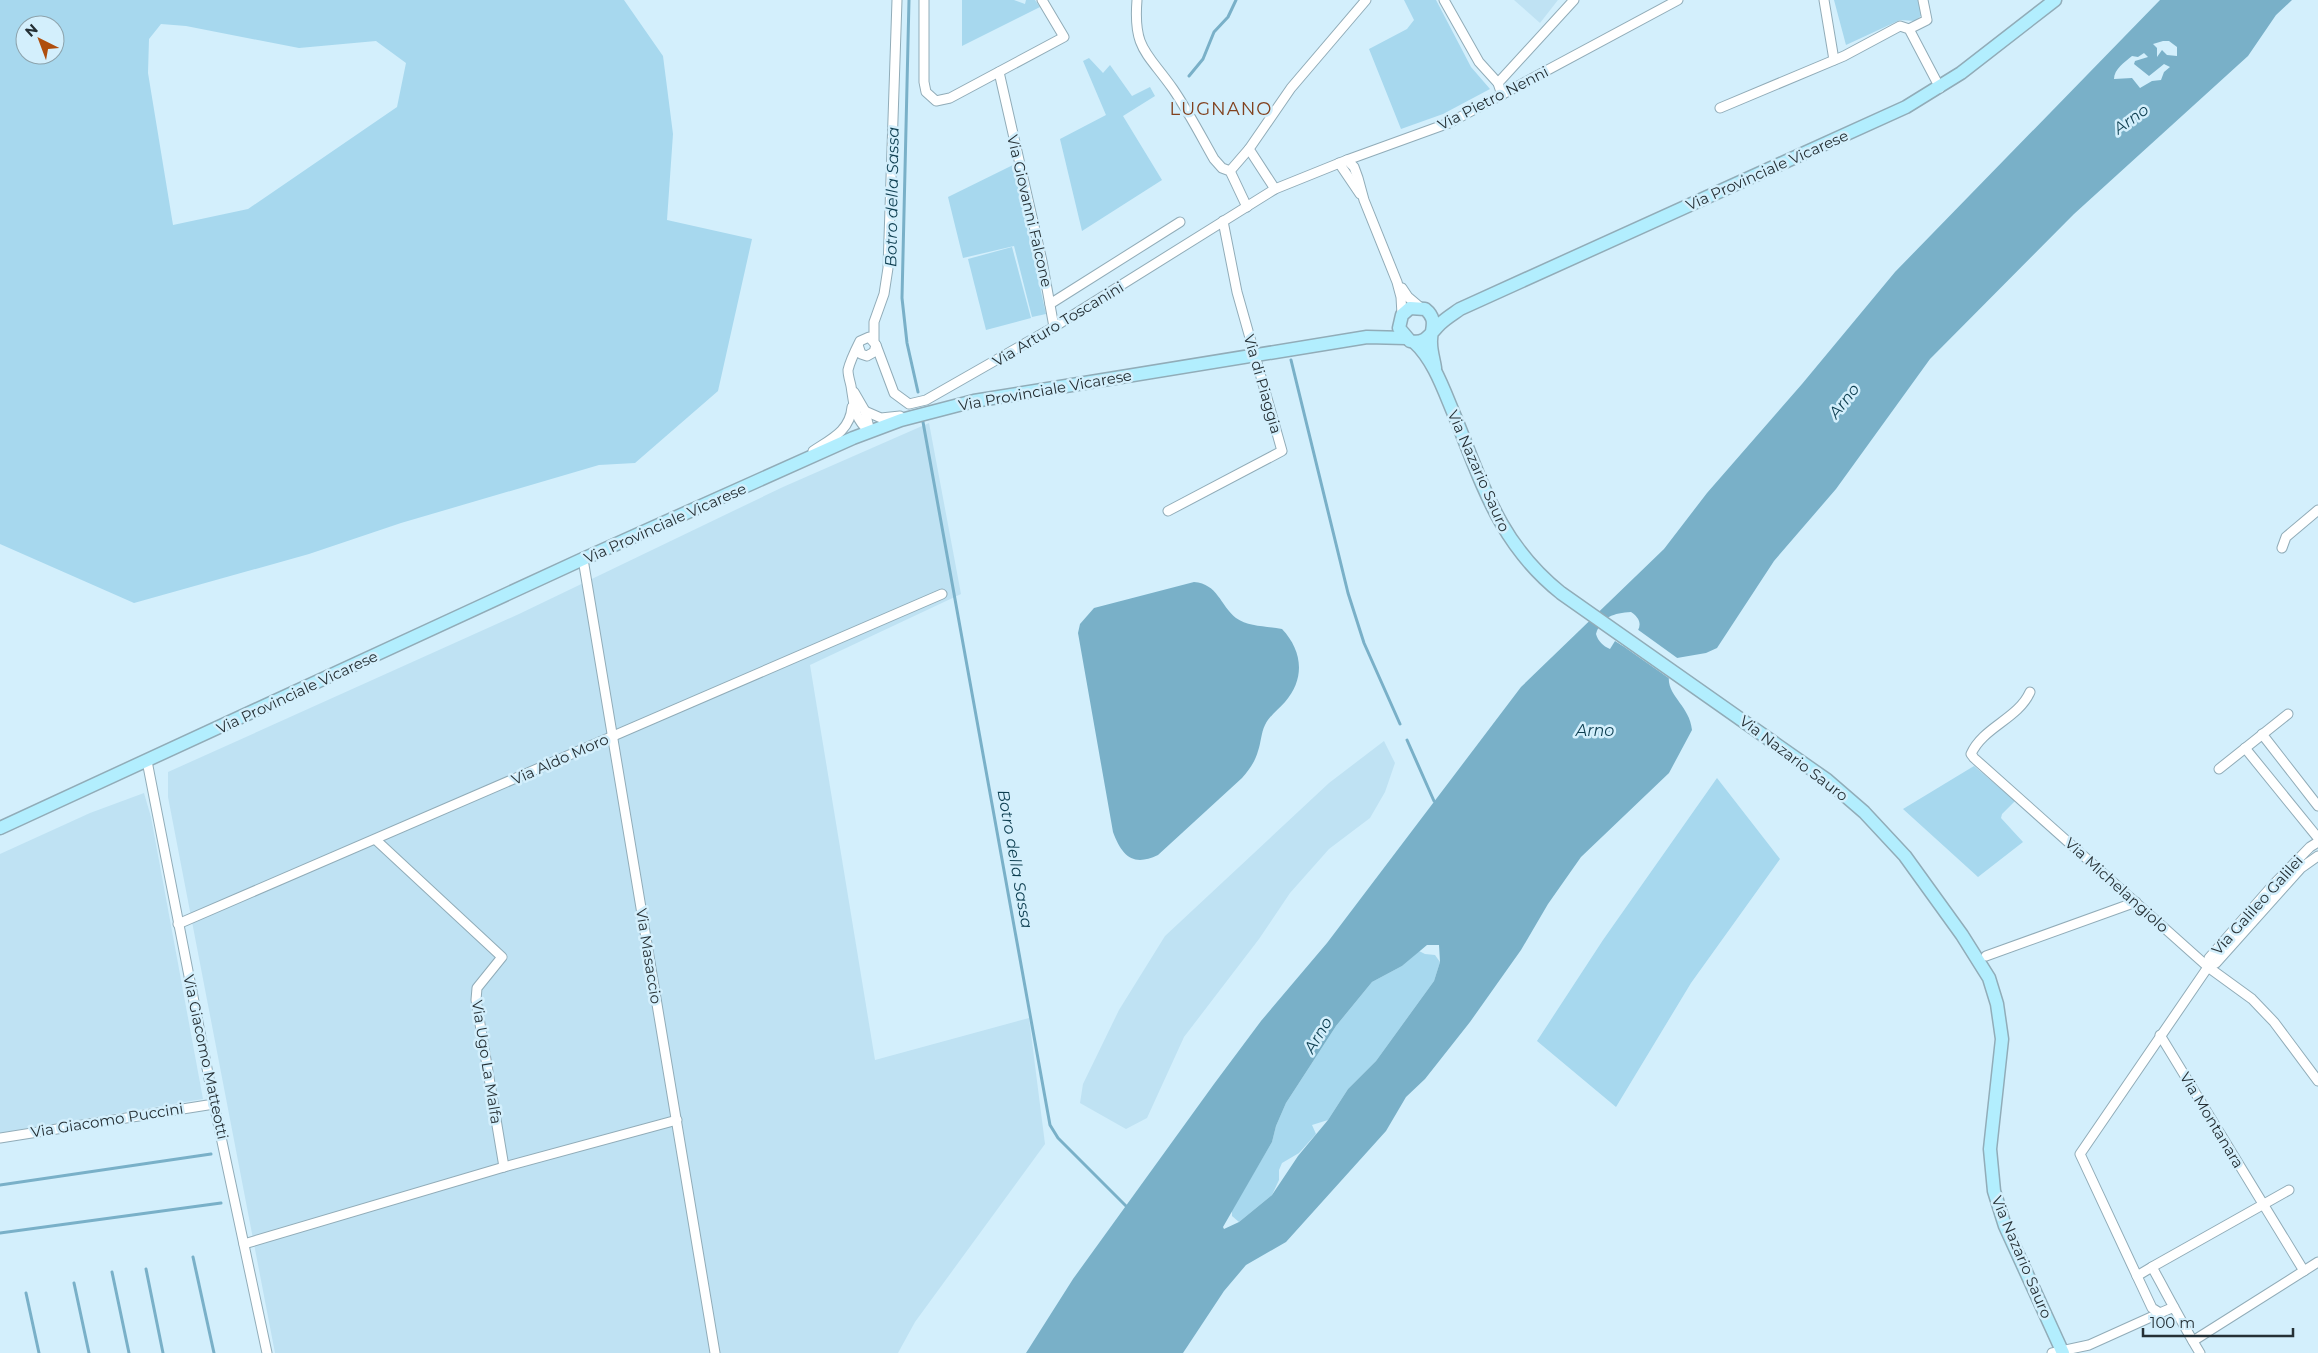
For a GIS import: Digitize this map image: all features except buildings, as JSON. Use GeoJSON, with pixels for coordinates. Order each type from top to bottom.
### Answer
{"type":"FeatureCollection","features":[{"type":"Feature","properties":{"kind":"main road","name":"Via Provinciale Vicarese"},"geometry":{"type":"LineString","coordinates":[[1432,333],[1446,319],[1460,309],[1906,107],[1940,88],[1987,54],[2055,0]]}},
{"type":"Feature","properties":{"kind":"main road"},"geometry":{"type":"LineString","coordinates":[[1410,308],[1425,310],[1434,324],[1432,333],[1423,341],[1410,340],[1400,328],[1401,317],[1410,308]]}},
{"type":"Feature","properties":{"kind":"main road","name":"Via Provinciale Vicarese"},"geometry":{"type":"LineString","coordinates":[[1425,310],[1460,309]]}},
{"type":"Feature","properties":{"kind":"main road","name":"Via Provinciale Vicarese"},"geometry":{"type":"LineString","coordinates":[[1367,336],[1401,317]]}},
{"type":"Feature","properties":{"kind":"main road","name":"Via Nazario Sauro"},"geometry":{"type":"LineString","coordinates":[[1432,333],[1431,346],[1437,376],[1504,530],[1530,566],[1561,593],[1827,780],[1882,831],[1918,873],[1986,970],[1997,1004],[2002,1038],[1990,1149],[1994,1191],[2005,1226],[2058,1352]]}},
{"type":"Feature","properties":{"kind":"main road","name":"Via Provinciale Vicarese"},"geometry":{"type":"LineString","coordinates":[[0,828],[583,559],[870,432],[935,410],[974,401],[1367,336],[1410,340]]}},
{"type":"Feature","properties":{"kind":"main road","name":"Via Nazario Sauro"},"geometry":{"type":"LineString","coordinates":[[1410,340],[1437,376]]}},
{"type":"Feature","properties":{"kind":"street"},"geometry":{"type":"LineString","coordinates":[[793,465],[843,431],[851,416],[852,404],[848,371],[861,341],[874,322],[884,294],[888,268],[897,0]]}},
{"type":"Feature","properties":{"kind":"street"},"geometry":{"type":"LineString","coordinates":[[924,0],[924,82],[930,97],[936,101],[950,98],[1064,37],[1042,0]]}},
{"type":"Feature","properties":{"kind":"street"},"geometry":{"type":"LineString","coordinates":[[1137,0],[1135,24],[1142,47],[1173,90],[1214,159],[1222,168],[1230,171],[1247,207]]}},
{"type":"Feature","properties":{"kind":"street"},"geometry":{"type":"LineString","coordinates":[[1230,171],[1249,149],[1291,88],[1366,0]]}},
{"type":"Feature","properties":{"kind":"street"},"geometry":{"type":"LineString","coordinates":[[1444,0],[1479,62],[1498,83],[1502,95]]}},
{"type":"Feature","properties":{"kind":"street"},"geometry":{"type":"LineString","coordinates":[[1498,83],[1574,0]]}},
{"type":"Feature","properties":{"kind":"street","name":"Via Pietro Nenni"},"geometry":{"type":"LineString","coordinates":[[1247,207],[1275,189],[1449,123],[1678,0]]}},
{"type":"Feature","properties":{"kind":"street"},"geometry":{"type":"LineString","coordinates":[[1824,0],[1834,60]]}},
{"type":"Feature","properties":{"kind":"street"},"geometry":{"type":"LineString","coordinates":[[1909,29],[1927,20],[1923,0]]}},
{"type":"Feature","properties":{"kind":"street"},"geometry":{"type":"LineString","coordinates":[[1720,108],[1834,60],[1900,26],[1909,29],[1940,88]]}},
{"type":"Feature","properties":{"kind":"street","name":"Via Giovanni Falcone"},"geometry":{"type":"LineString","coordinates":[[999,72],[1054,327]]}},
{"type":"Feature","properties":{"kind":"street"},"geometry":{"type":"LineString","coordinates":[[1249,149],[1275,189]]}},
{"type":"Feature","properties":{"kind":"street"},"geometry":{"type":"LineString","coordinates":[[1358,178],[1360,164],[1366,153]]}},
{"type":"Feature","properties":{"kind":"street"},"geometry":{"type":"LineString","coordinates":[[1343,162],[1354,167],[1364,200],[1397,282],[1401,297],[1401,317]]}},
{"type":"Feature","properties":{"kind":"street"},"geometry":{"type":"LineString","coordinates":[[1343,162],[1364,200]]}},
{"type":"Feature","properties":{"kind":"street","name":"Via Arturo Toscanini"},"geometry":{"type":"LineString","coordinates":[[881,363],[894,393],[905,402],[914,404],[936,396],[1054,327],[1247,207]]}},
{"type":"Feature","properties":{"kind":"street","name":"Via di Piaggia"},"geometry":{"type":"LineString","coordinates":[[1168,511],[1282,451],[1236,292],[1223,221]]}},
{"type":"Feature","properties":{"kind":"street"},"geometry":{"type":"LineString","coordinates":[[1050,304],[1180,222]]}},
{"type":"Feature","properties":{"kind":"street"},"geometry":{"type":"LineString","coordinates":[[1397,282],[1408,297],[1425,310]]}},
{"type":"Feature","properties":{"kind":"street"},"geometry":{"type":"LineString","coordinates":[[851,363],[874,352],[874,322]]}},
{"type":"Feature","properties":{"kind":"street"},"geometry":{"type":"LineString","coordinates":[[861,341],[869,337],[875,343],[881,363]]}},
{"type":"Feature","properties":{"kind":"street"},"geometry":{"type":"LineString","coordinates":[[861,341],[859,351],[881,363]]}},
{"type":"Feature","properties":{"kind":"street"},"geometry":{"type":"LineString","coordinates":[[850,385],[866,411],[870,432]]}},
{"type":"Feature","properties":{"kind":"street"},"geometry":{"type":"LineString","coordinates":[[852,404],[858,420],[870,432]]}},
{"type":"Feature","properties":{"kind":"street"},"geometry":{"type":"LineString","coordinates":[[866,411],[886,418],[935,410]]}},
{"type":"Feature","properties":{"kind":"street"},"geometry":{"type":"LineString","coordinates":[[2282,548],[2286,537],[2318,510]]}},
{"type":"Feature","properties":{"kind":"street","name":"Via Masaccio"},"geometry":{"type":"LineString","coordinates":[[583,559],[715,1353]]}},
{"type":"Feature","properties":{"kind":"street","name":"Via Aldo Moro"},"geometry":{"type":"LineString","coordinates":[[178,924],[942,594]]}},
{"type":"Feature","properties":{"kind":"street","name":"Via Michelangiolo"},"geometry":{"type":"LineString","coordinates":[[2030,692],[2023,704],[1980,741],[1972,754],[2208,967],[2252,999],[2274,1022],[2318,1081]]}},
{"type":"Feature","properties":{"kind":"street"},"geometry":{"type":"LineString","coordinates":[[2219,769],[2288,714]]}},
{"type":"Feature","properties":{"kind":"street"},"geometry":{"type":"LineString","coordinates":[[2262,734],[2318,806]]}},
{"type":"Feature","properties":{"kind":"street"},"geometry":{"type":"LineString","coordinates":[[2245,748],[2318,838]]}},
{"type":"Feature","properties":{"kind":"street","name":"Via Giacomo Matteotti"},"geometry":{"type":"LineString","coordinates":[[147,761],[214,1104],[267,1353]]}},
{"type":"Feature","properties":{"kind":"street","name":"Via Ugo La Malfa"},"geometry":{"type":"LineString","coordinates":[[376,840],[502,957],[478,988],[476,1000],[504,1167]]}},
{"type":"Feature","properties":{"kind":"street","name":"Via Galileo Galilei"},"geometry":{"type":"LineString","coordinates":[[2208,967],[2209,958],[2266,893],[2310,846],[2318,842]]}},
{"type":"Feature","properties":{"kind":"street","name":"Via Galileo Galilei"},"geometry":{"type":"LineString","coordinates":[[2208,967],[2216,963],[2301,868],[2318,856]]}},
{"type":"Feature","properties":{"kind":"street"},"geometry":{"type":"LineString","coordinates":[[1986,956],[2136,902]]}},
{"type":"Feature","properties":{"kind":"street"},"geometry":{"type":"LineString","coordinates":[[2160,1313],[2152,1308],[2080,1154],[2208,967]]}},
{"type":"Feature","properties":{"kind":"street","name":"Via Montanara"},"geometry":{"type":"LineString","coordinates":[[2160,1035],[2304,1271]]}},
{"type":"Feature","properties":{"kind":"street","name":"Via Giacomo Puccini"},"geometry":{"type":"LineString","coordinates":[[0,1138],[214,1104]]}},
{"type":"Feature","properties":{"kind":"street"},"geometry":{"type":"LineString","coordinates":[[244,1244],[504,1167],[676,1120]]}},
{"type":"Feature","properties":{"kind":"street"},"geometry":{"type":"LineString","coordinates":[[2136,1276],[2289,1190]]}},
{"type":"Feature","properties":{"kind":"street"},"geometry":{"type":"LineString","coordinates":[[2193,1342],[2318,1262]]}},
{"type":"Feature","properties":{"kind":"street"},"geometry":{"type":"LineString","coordinates":[[2152,1267],[2200,1353]]}},
{"type":"Feature","properties":{"kind":"street"},"geometry":{"type":"LineString","coordinates":[[2058,1352],[2089,1345],[2174,1307]]}},
{"type":"Feature","properties":{"kind":"shaded area"},"geometry":{"type":"Polygon","coordinates":[[[0,0],[624,0],[663,56],[673,134],[667,220],[752,239],[718,391],[635,463],[599,465],[401,523],[309,554],[134,603],[0,544],[0,0]],[[161,24],[149,39],[148,73],[173,225],[248,209],[397,107],[406,63],[376,41],[299,48],[186,26],[161,24]]]}},
{"type":"Feature","properties":{"kind":"shaded area"},"geometry":{"type":"Polygon","coordinates":[[[962,0],[1014,0],[1025,4],[1026,0],[1035,0],[1040,7],[962,46],[962,0]]]}},
{"type":"Feature","properties":{"kind":"shaded area"},"geometry":{"type":"Polygon","coordinates":[[[1404,0],[1436,0],[1471,67],[1490,89],[1443,114],[1401,129],[1369,49],[1407,29],[1414,20],[1404,0]]]}},
{"type":"Feature","properties":{"kind":"shaded area"},"geometry":{"type":"Polygon","coordinates":[[[1514,0],[1558,0],[1540,23],[1514,0]]]}},
{"type":"Feature","properties":{"kind":"shaded area"},"geometry":{"type":"Polygon","coordinates":[[[1834,0],[1919,0],[1923,14],[1915,21],[1900,20],[1846,45],[1834,0]]]}},
{"type":"Feature","properties":{"kind":"shaded area"},"geometry":{"type":"Polygon","coordinates":[[[1089,58],[1103,73],[1110,65],[1132,96],[1150,87],[1155,96],[1123,116],[1162,180],[1082,231],[1060,139],[1106,115],[1083,61],[1089,58]]]}},
{"type":"Feature","properties":{"kind":"shaded area"},"geometry":{"type":"Polygon","coordinates":[[[1013,165],[1046,314],[1032,317],[1014,246],[963,258],[948,197],[1013,165]]]}},
{"type":"Feature","properties":{"kind":"shaded area"},"geometry":{"type":"Polygon","coordinates":[[[1012,247],[1031,318],[986,330],[968,259],[1012,247]]]}},
{"type":"Feature","properties":{"kind":"shaded area"},"geometry":{"type":"Polygon","coordinates":[[[929,423],[961,594],[810,665],[875,1060],[1029,1018],[1045,1144],[915,1322],[898,1353],[275,1353],[168,797],[168,772],[519,614],[783,487],[929,423]]]}},
{"type":"Feature","properties":{"kind":"shaded area"},"geometry":{"type":"Polygon","coordinates":[[[1384,741],[1395,763],[1385,792],[1370,818],[1329,849],[1290,893],[1259,939],[1184,1037],[1147,1118],[1126,1129],[1080,1103],[1083,1084],[1119,1010],[1165,936],[1329,783],[1384,741]]]}},
{"type":"Feature","properties":{"kind":"shaded area"},"geometry":{"type":"Polygon","coordinates":[[[1974,766],[2015,801],[2002,814],[2001,818],[2023,842],[1978,877],[1903,809],[1974,766]]]}},
{"type":"Feature","properties":{"kind":"shaded area"},"geometry":{"type":"Polygon","coordinates":[[[1717,778],[1780,859],[1691,983],[1616,1107],[1537,1041],[1603,940],[1717,778]]]}},
{"type":"Feature","properties":{"kind":"shaded area"},"geometry":{"type":"Polygon","coordinates":[[[144,793],[151,817],[203,1099],[0,1133],[0,854],[90,813],[144,793]]]}},
{"type":"Feature","properties":{"kind":"shaded area"},"geometry":{"type":"Polygon","coordinates":[[[1419,951],[1435,955],[1440,962],[1434,981],[1376,1061],[1348,1089],[1328,1120],[1312,1125],[1316,1134],[1299,1153],[1282,1163],[1279,1170],[1279,1180],[1272,1195],[1239,1222],[1232,1216],[1232,1210],[1272,1142],[1276,1126],[1286,1103],[1336,1026],[1372,982],[1402,966],[1419,951]]]}},
{"type":"Feature","properties":{"kind":"water","name":"Arno"},"geometry":{"type":"Polygon","coordinates":[[[2160,0],[2292,0],[2276,15],[2248,56],[2074,214],[1930,359],[1836,489],[1774,561],[1717,648],[1706,653],[1677,658],[1671,670],[1670,688],[1690,719],[1692,730],[1669,773],[1581,857],[1548,904],[1521,950],[1470,1022],[1425,1079],[1406,1097],[1386,1131],[1286,1242],[1246,1265],[1224,1291],[1183,1353],[1026,1353],[1073,1279],[1214,1084],[1261,1021],[1327,943],[1521,687],[1664,549],[1707,493],[1802,384],[1895,272],[2160,0]],[[2169,41],[2153,44],[2157,48],[2157,57],[2162,50],[2167,55],[2177,56],[2177,47],[2169,41]],[[2144,53],[2138,57],[2132,56],[2123,63],[2114,75],[2114,79],[2132,78],[2140,88],[2152,81],[2161,80],[2164,72],[2170,67],[2164,64],[2149,76],[2134,64],[2135,61],[2148,57],[2144,53]],[[1631,612],[1609,617],[1598,628],[1596,634],[1598,639],[1610,649],[1615,641],[1623,646],[1638,630],[1640,625],[1636,616],[1631,612]],[[1427,945],[1402,966],[1372,982],[1336,1026],[1286,1103],[1276,1126],[1272,1142],[1223,1227],[1224,1229],[1239,1222],[1272,1195],[1298,1156],[1328,1120],[1348,1089],[1376,1061],[1434,981],[1440,962],[1439,945],[1427,945]]]}},
{"type":"Feature","properties":{"kind":"water"},"geometry":{"type":"Polygon","coordinates":[[[1194,582],[1214,591],[1231,613],[1241,621],[1252,625],[1282,629],[1294,646],[1299,664],[1299,674],[1292,693],[1265,725],[1255,759],[1242,778],[1158,855],[1142,860],[1135,859],[1125,853],[1120,847],[1113,832],[1078,633],[1080,624],[1094,608],[1194,582]]]}},
{"type":"Feature","properties":{"kind":"pier"},"geometry":{"type":"Polygon","coordinates":[[[1637,629],[1680,660],[1674,665],[1670,679],[1613,639],[1628,640],[1637,629]]]}},
{"type":"Feature","properties":{"kind":"waterway","name":"Botro della Sassa"},"geometry":{"type":"LineString","coordinates":[[909,0],[902,298],[907,343],[918,392]]}},
{"type":"Feature","properties":{"kind":"waterway"},"geometry":{"type":"LineString","coordinates":[[1189,76],[1203,59],[1214,32],[1228,17],[1236,0]]}},
{"type":"Feature","properties":{"kind":"waterway"},"geometry":{"type":"LineString","coordinates":[[1291,360],[1348,593],[1364,643],[1400,724]]}},
{"type":"Feature","properties":{"kind":"waterway","name":"Botro della Sassa"},"geometry":{"type":"LineString","coordinates":[[923,422],[1050,1125],[1058,1138],[1127,1207]]}},
{"type":"Feature","properties":{"kind":"waterway"},"geometry":{"type":"LineString","coordinates":[[1407,740],[1434,801]]}},
{"type":"Feature","properties":{"kind":"waterway"},"geometry":{"type":"LineString","coordinates":[[0,1185],[211,1154]]}},
{"type":"Feature","properties":{"kind":"waterway"},"geometry":{"type":"LineString","coordinates":[[0,1233],[221,1203]]}},
{"type":"Feature","properties":{"kind":"waterway"},"geometry":{"type":"LineString","coordinates":[[193,1257],[214,1353]]}},
{"type":"Feature","properties":{"kind":"waterway"},"geometry":{"type":"LineString","coordinates":[[146,1269],[163,1353]]}},
{"type":"Feature","properties":{"kind":"waterway"},"geometry":{"type":"LineString","coordinates":[[112,1272],[129,1353]]}},
{"type":"Feature","properties":{"kind":"waterway"},"geometry":{"type":"LineString","coordinates":[[74,1283],[89,1353]]}},
{"type":"Feature","properties":{"kind":"waterway"},"geometry":{"type":"LineString","coordinates":[[26,1293],[39,1353]]}},
{"type":"Feature","properties":{"kind":"district","name":"LUGNANO"},"geometry":{"type":"Point","coordinates":[1221,109]}}]}
